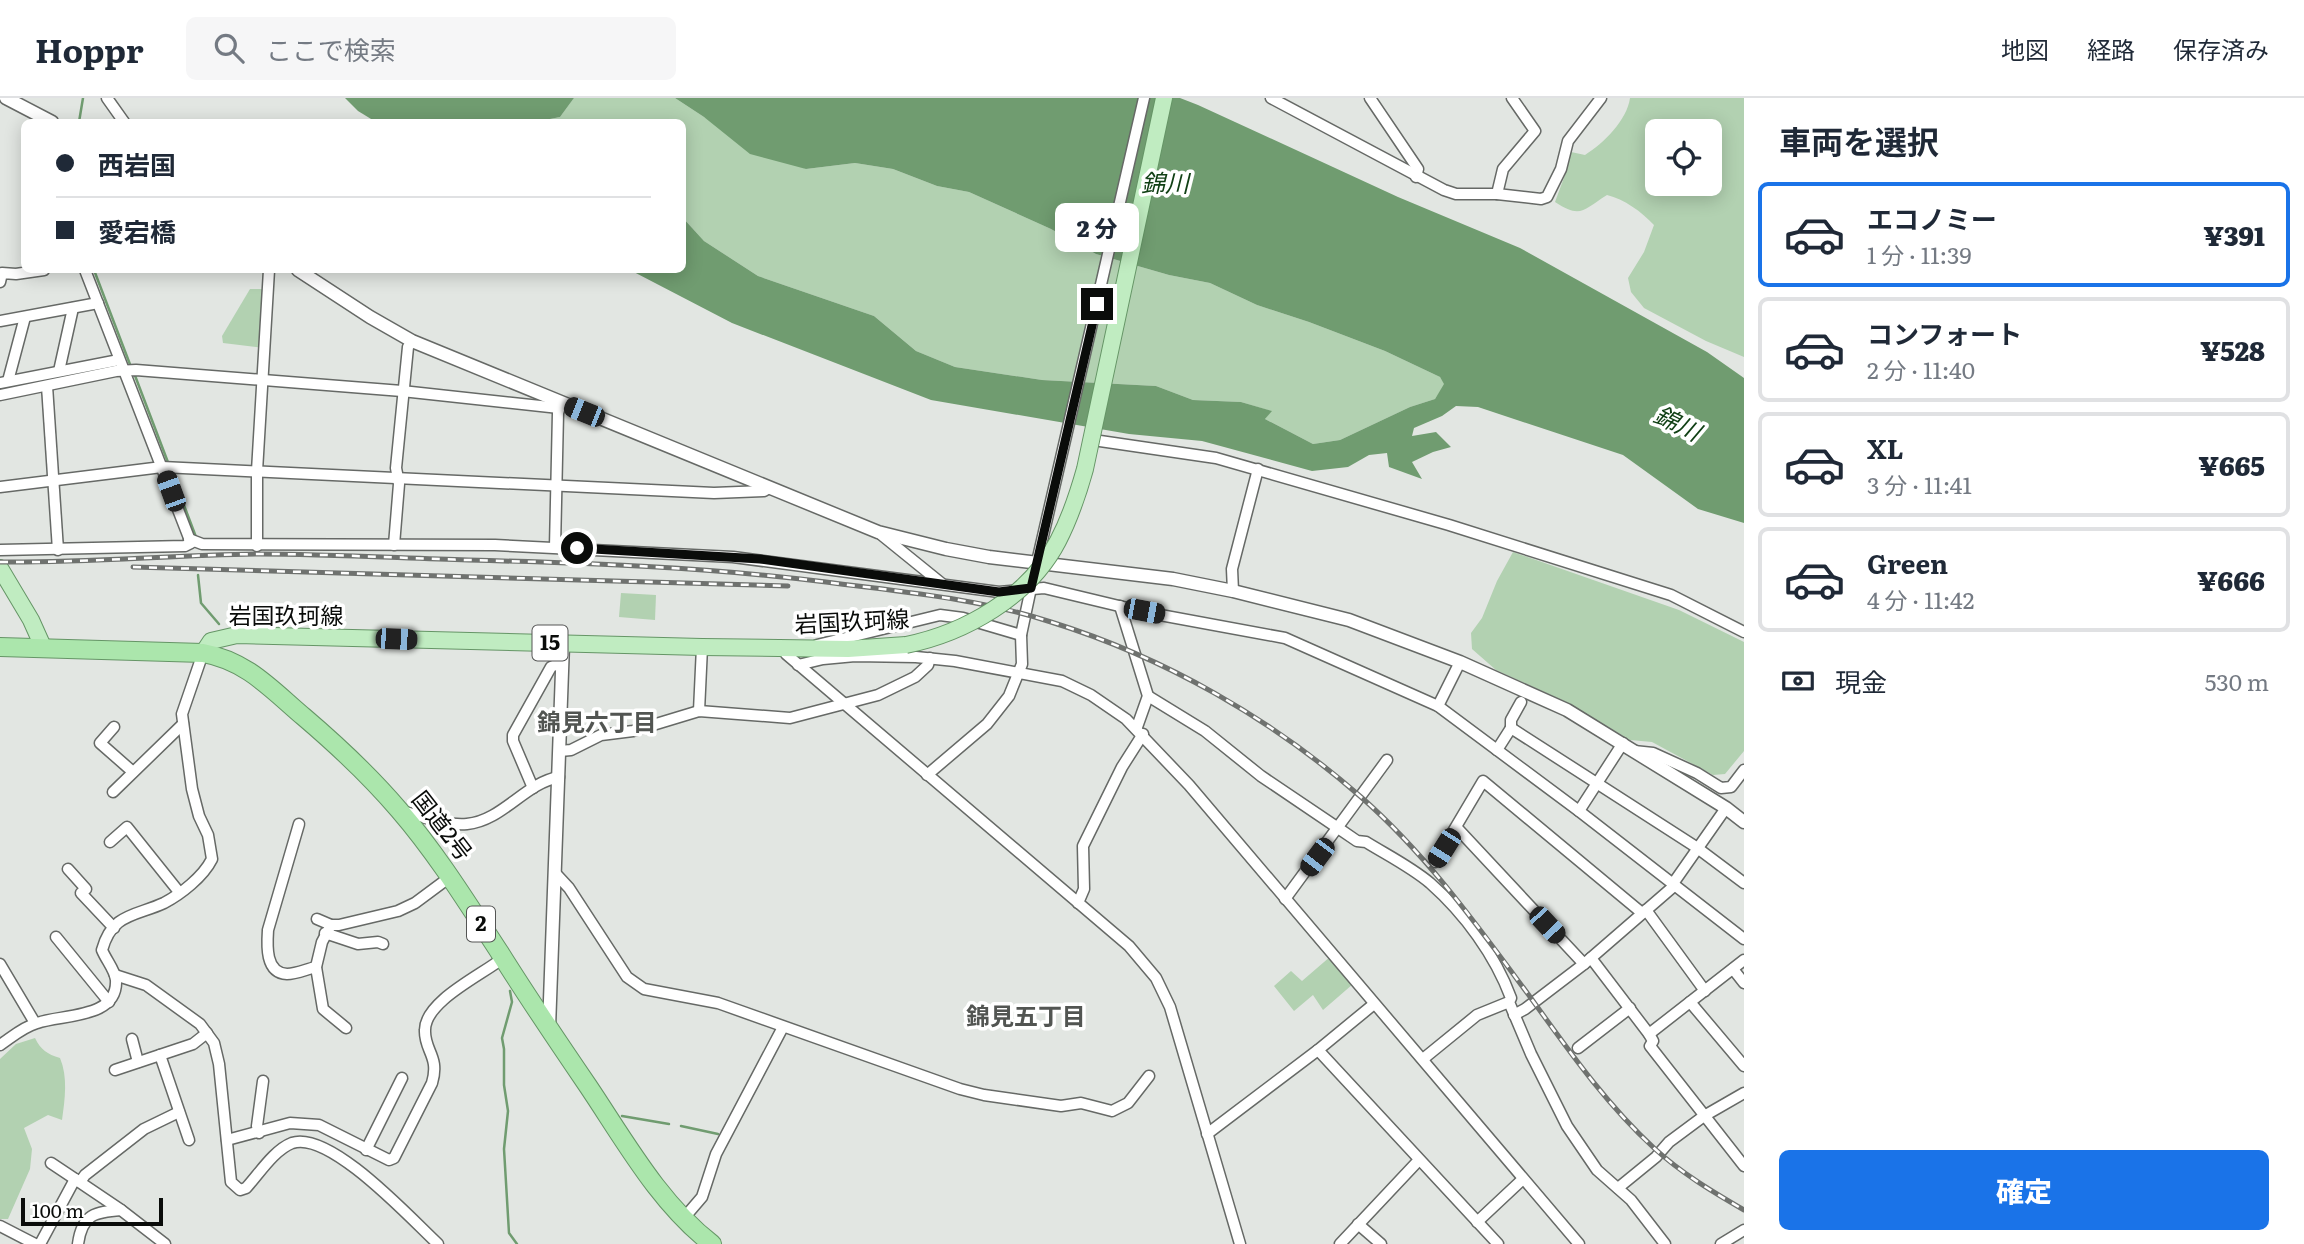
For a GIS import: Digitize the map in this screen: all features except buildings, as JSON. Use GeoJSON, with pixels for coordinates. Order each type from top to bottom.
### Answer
{"type":"FeatureCollection","features":[{"type":"Feature","properties":{"kind":"highway","name":"国道2号"},"geometry":{"type":"LineString","coordinates":[[0,647],[202,653],[221,656],[246,668],[340,747],[399,810],[450,877],[643,1167],[702,1241]]}},
{"type":"Feature","properties":{"kind":"main road","name":"岩国玖珂線"},"geometry":{"type":"LineString","coordinates":[[202,653],[211,641],[237,635],[911,651],[950,634],[996,608],[1039,568],[1057,543],[1074,506],[1085,469],[1164,98]]}},
{"type":"Feature","properties":{"kind":"main road"},"geometry":{"type":"LineString","coordinates":[[0,568],[31,620],[44,649]]}},
{"type":"Feature","properties":{"kind":"street"},"geometry":{"type":"LineString","coordinates":[[6,98],[43,119]]}},
{"type":"Feature","properties":{"kind":"street"},"geometry":{"type":"LineString","coordinates":[[107,98],[122,119]]}},
{"type":"Feature","properties":{"kind":"street"},"geometry":{"type":"LineString","coordinates":[[927,775],[966,744],[1001,709],[1022,664],[1021,635],[1031,588],[1144,98]]}},
{"type":"Feature","properties":{"kind":"street"},"geometry":{"type":"LineString","coordinates":[[1271,98],[1444,190],[1456,194],[1497,194],[1541,199],[1547,197],[1561,169],[1567,141],[1601,98]]}},
{"type":"Feature","properties":{"kind":"street"},"geometry":{"type":"LineString","coordinates":[[1370,98],[1418,169],[1416,177]]}},
{"type":"Feature","properties":{"kind":"street"},"geometry":{"type":"LineString","coordinates":[[1497,194],[1503,169],[1535,131],[1512,98]]}},
{"type":"Feature","properties":{"kind":"street"},"geometry":{"type":"LineString","coordinates":[[0,282],[2,273],[23,273]]}},
{"type":"Feature","properties":{"kind":"street"},"geometry":{"type":"LineString","coordinates":[[86,273],[168,467],[195,541]]}},
{"type":"Feature","properties":{"kind":"street"},"geometry":{"type":"LineString","coordinates":[[257,546],[257,471],[269,273]]}},
{"type":"Feature","properties":{"kind":"street"},"geometry":{"type":"LineString","coordinates":[[303,273],[412,341],[560,406],[877,532],[946,549],[1173,579],[1233,591],[1349,620],[1460,662],[1567,710],[1726,808],[1744,822]]}},
{"type":"Feature","properties":{"kind":"street"},"geometry":{"type":"LineString","coordinates":[[0,321],[98,303]]}},
{"type":"Feature","properties":{"kind":"street"},"geometry":{"type":"LineString","coordinates":[[59,372],[73,308]]}},
{"type":"Feature","properties":{"kind":"street"},"geometry":{"type":"LineString","coordinates":[[25,317],[4,382],[59,372],[126,368],[560,406]]}},
{"type":"Feature","properties":{"kind":"street"},"geometry":{"type":"LineString","coordinates":[[394,545],[400,484],[396,468],[402,391],[408,347],[412,341]]}},
{"type":"Feature","properties":{"kind":"street"},"geometry":{"type":"LineString","coordinates":[[0,395],[126,368]]}},
{"type":"Feature","properties":{"kind":"street"},"geometry":{"type":"LineString","coordinates":[[47,386],[58,550]]}},
{"type":"Feature","properties":{"kind":"street"},"geometry":{"type":"LineString","coordinates":[[555,547],[560,406]]}},
{"type":"Feature","properties":{"kind":"street"},"geometry":{"type":"LineString","coordinates":[[1100,441],[1216,458],[1449,525],[1671,596],[1744,632]]}},
{"type":"Feature","properties":{"kind":"street"},"geometry":{"type":"LineString","coordinates":[[0,487],[168,467],[742,493],[769,488]]}},
{"type":"Feature","properties":{"kind":"street"},"geometry":{"type":"LineString","coordinates":[[1233,591],[1232,569],[1258,469]]}},
{"type":"Feature","properties":{"kind":"street"},"geometry":{"type":"LineString","coordinates":[[877,532],[941,583]]}},
{"type":"Feature","properties":{"kind":"street"},"geometry":{"type":"LineString","coordinates":[[0,550],[186,546],[195,541],[257,546],[495,545],[733,556],[999,592],[1044,588],[1120,606],[1284,638],[1438,706],[1744,939]]}},
{"type":"Feature","properties":{"kind":"street"},"geometry":{"type":"LineString","coordinates":[[1078,903],[1084,889],[1083,845],[1140,730],[1148,696],[1120,606]]}},
{"type":"Feature","properties":{"kind":"street"},"geometry":{"type":"LineString","coordinates":[[808,649],[836,639],[940,615],[963,618],[1021,635]]}},
{"type":"Feature","properties":{"kind":"street"},"geometry":{"type":"LineString","coordinates":[[911,651],[916,640],[912,623]]}},
{"type":"Feature","properties":{"kind":"street"},"geometry":{"type":"LineString","coordinates":[[549,1028],[563,644]]}},
{"type":"Feature","properties":{"kind":"street"},"geometry":{"type":"LineString","coordinates":[[699,711],[702,647]]}},
{"type":"Feature","properties":{"kind":"street"},"geometry":{"type":"LineString","coordinates":[[785,648],[786,654],[842,704],[1132,949],[1156,978],[1170,1007],[1240,1244]]}},
{"type":"Feature","properties":{"kind":"street"},"geometry":{"type":"LineString","coordinates":[[798,665],[822,659],[911,651],[930,658],[1019,673],[1076,687],[1140,730],[1579,1244]]}},
{"type":"Feature","properties":{"kind":"street"},"geometry":{"type":"LineString","coordinates":[[0,1045],[23,1028],[35,1023],[93,1012],[109,1002],[116,983],[115,975],[102,950],[114,928],[126,916],[164,902],[179,892],[198,878],[212,859],[208,835],[199,816],[192,789],[182,714],[202,653]]}},
{"type":"Feature","properties":{"kind":"street"},"geometry":{"type":"LineString","coordinates":[[560,751],[571,750],[601,735],[633,731],[699,711],[790,718],[878,695],[915,677],[928,665],[930,658]]}},
{"type":"Feature","properties":{"kind":"street"},"geometry":{"type":"LineString","coordinates":[[533,788],[513,741],[513,735],[551,667],[562,662]]}},
{"type":"Feature","properties":{"kind":"street"},"geometry":{"type":"LineString","coordinates":[[1438,706],[1460,662]]}},
{"type":"Feature","properties":{"kind":"street"},"geometry":{"type":"LineString","coordinates":[[1148,696],[1205,732],[1261,776],[1357,841],[1366,842],[1429,882],[1448,901],[1468,924],[1504,980],[1514,1015],[1567,1126],[1597,1170],[1632,1200],[1665,1244]]}},
{"type":"Feature","properties":{"kind":"street"},"geometry":{"type":"LineString","coordinates":[[1497,750],[1511,727],[1511,720],[1521,702]]}},
{"type":"Feature","properties":{"kind":"street"},"geometry":{"type":"LineString","coordinates":[[113,792],[183,724]]}},
{"type":"Feature","properties":{"kind":"street"},"geometry":{"type":"LineString","coordinates":[[114,727],[100,743],[133,772]]}},
{"type":"Feature","properties":{"kind":"street"},"geometry":{"type":"LineString","coordinates":[[1511,727],[1698,848],[1744,883]]}},
{"type":"Feature","properties":{"kind":"street"},"geometry":{"type":"LineString","coordinates":[[1579,811],[1623,743]]}},
{"type":"Feature","properties":{"kind":"street"},"geometry":{"type":"LineString","coordinates":[[1634,751],[1663,757],[1721,788],[1731,787],[1744,770]]}},
{"type":"Feature","properties":{"kind":"street"},"geometry":{"type":"LineString","coordinates":[[1285,899],[1387,760]]}},
{"type":"Feature","properties":{"kind":"street"},"geometry":{"type":"LineString","coordinates":[[399,810],[465,824],[483,821],[546,779],[559,777]]}},
{"type":"Feature","properties":{"kind":"street"},"geometry":{"type":"LineString","coordinates":[[1435,862],[1483,781],[1644,911],[1705,991]]}},
{"type":"Feature","properties":{"kind":"street"},"geometry":{"type":"LineString","coordinates":[[1514,1015],[1587,961],[1673,885],[1726,808]]}},
{"type":"Feature","properties":{"kind":"street"},"geometry":{"type":"LineString","coordinates":[[299,824],[268,930],[266,947],[270,961],[278,971],[286,974],[316,967]]}},
{"type":"Feature","properties":{"kind":"street"},"geometry":{"type":"LineString","coordinates":[[110,842],[127,827],[179,892]]}},
{"type":"Feature","properties":{"kind":"street"},"geometry":{"type":"LineString","coordinates":[[1457,828],[1630,1008],[1653,1041],[1650,1046],[1744,1166]]}},
{"type":"Feature","properties":{"kind":"street"},"geometry":{"type":"LineString","coordinates":[[68,869],[86,889],[81,893],[114,928]]}},
{"type":"Feature","properties":{"kind":"street"},"geometry":{"type":"LineString","coordinates":[[556,874],[569,888],[627,977],[644,989],[718,1003],[960,1089],[984,1095],[1061,1106],[1081,1103],[1112,1111],[1128,1103],[1149,1076]]}},
{"type":"Feature","properties":{"kind":"street"},"geometry":{"type":"LineString","coordinates":[[328,929],[398,911],[415,903],[450,877]]}},
{"type":"Feature","properties":{"kind":"street"},"geometry":{"type":"LineString","coordinates":[[317,919],[328,929],[358,944],[383,944]]}},
{"type":"Feature","properties":{"kind":"street"},"geometry":{"type":"LineString","coordinates":[[328,929],[316,959],[323,1009],[346,1028]]}},
{"type":"Feature","properties":{"kind":"street"},"geometry":{"type":"LineString","coordinates":[[56,937],[109,1002]]}},
{"type":"Feature","properties":{"kind":"street"},"geometry":{"type":"LineString","coordinates":[[227,1140],[296,1122],[319,1125],[366,1150],[389,1160],[394,1158],[436,1071],[425,1037],[424,1028],[429,1017],[452,993],[503,958]]}},
{"type":"Feature","properties":{"kind":"street"},"geometry":{"type":"LineString","coordinates":[[1649,1034],[1744,960]]}},
{"type":"Feature","properties":{"kind":"street"},"geometry":{"type":"LineString","coordinates":[[0,964],[35,1023]]}},
{"type":"Feature","properties":{"kind":"street"},"geometry":{"type":"LineString","coordinates":[[1733,969],[1744,983]]}},
{"type":"Feature","properties":{"kind":"street"},"geometry":{"type":"LineString","coordinates":[[115,975],[146,985],[183,1011],[214,1043],[219,1065],[231,1182],[240,1190],[246,1188],[282,1149],[291,1143],[311,1142],[355,1167],[438,1244]]}},
{"type":"Feature","properties":{"kind":"street"},"geometry":{"type":"LineString","coordinates":[[1423,1059],[1477,1015],[1509,1002]]}},
{"type":"Feature","properties":{"kind":"street"},"geometry":{"type":"LineString","coordinates":[[1690,1002],[1744,1066]]}},
{"type":"Feature","properties":{"kind":"street"},"geometry":{"type":"LineString","coordinates":[[1207,1134],[1374,1004]]}},
{"type":"Feature","properties":{"kind":"street"},"geometry":{"type":"LineString","coordinates":[[1578,1048],[1630,1008]]}},
{"type":"Feature","properties":{"kind":"street"},"geometry":{"type":"LineString","coordinates":[[684,1218],[702,1198],[721,1143],[783,1027]]}},
{"type":"Feature","properties":{"kind":"street"},"geometry":{"type":"LineString","coordinates":[[115,1070],[193,1044],[207,1033]]}},
{"type":"Feature","properties":{"kind":"street"},"geometry":{"type":"LineString","coordinates":[[131,1039],[138,1062]]}},
{"type":"Feature","properties":{"kind":"street"},"geometry":{"type":"LineString","coordinates":[[1318,1050],[1498,1244]]}},
{"type":"Feature","properties":{"kind":"street"},"geometry":{"type":"LineString","coordinates":[[160,1055],[189,1140]]}},
{"type":"Feature","properties":{"kind":"street"},"geometry":{"type":"LineString","coordinates":[[366,1150],[402,1078]]}},
{"type":"Feature","properties":{"kind":"street"},"geometry":{"type":"LineString","coordinates":[[259,1133],[257,1126],[263,1081]]}},
{"type":"Feature","properties":{"kind":"street"},"geometry":{"type":"LineString","coordinates":[[1618,1188],[1656,1157],[1669,1142],[1704,1116],[1744,1093]]}},
{"type":"Feature","properties":{"kind":"street"},"geometry":{"type":"LineString","coordinates":[[40,1244],[77,1180],[144,1129],[179,1112]]}},
{"type":"Feature","properties":{"kind":"street"},"geometry":{"type":"LineString","coordinates":[[1340,1244],[1419,1160]]}},
{"type":"Feature","properties":{"kind":"street"},"geometry":{"type":"LineString","coordinates":[[51,1163],[121,1210],[165,1244]]}},
{"type":"Feature","properties":{"kind":"street"},"geometry":{"type":"LineString","coordinates":[[1477,1222],[1523,1179]]}},
{"type":"Feature","properties":{"kind":"street"},"geometry":{"type":"LineString","coordinates":[[78,1244],[84,1223],[90,1216],[96,1212],[121,1210]]}},
{"type":"Feature","properties":{"kind":"street"},"geometry":{"type":"LineString","coordinates":[[1358,1224],[1381,1244]]}},
{"type":"Feature","properties":{"kind":"street"},"geometry":{"type":"LineString","coordinates":[[0,1226],[35,1244]]}},
{"type":"Feature","properties":{"kind":"street"},"geometry":{"type":"LineString","coordinates":[[1721,1244],[1744,1230]]}},
{"type":"Feature","properties":{"kind":"shaded area"},"geometry":{"type":"Polygon","coordinates":[[[574,98],[675,98],[704,117],[806,169],[855,163],[893,169],[937,186],[969,192],[1051,229],[1096,254],[1169,275],[1210,283],[1257,305],[1385,351],[1440,377],[1445,384],[1435,399],[1410,407],[1340,440],[1313,444],[1265,419],[1271,411],[1241,402],[1193,400],[1156,386],[1042,380],[955,367],[916,351],[874,316],[758,276],[704,241],[686,221],[686,119],[550,119],[560,117],[574,98]]]}},
{"type":"Feature","properties":{"kind":"shaded area"},"geometry":{"type":"Polygon","coordinates":[[[1630,98],[1744,98],[1744,357],[1706,341],[1644,308],[1631,292],[1628,278],[1644,252],[1654,225],[1644,215],[1607,195],[1582,211],[1571,210],[1555,202],[1571,152],[1585,155],[1614,130],[1630,98]]]}},
{"type":"Feature","properties":{"kind":"shaded area"},"geometry":{"type":"Polygon","coordinates":[[[250,289],[268,289],[264,348],[223,343],[222,336],[250,289]]]}},
{"type":"Feature","properties":{"kind":"shaded area"},"geometry":{"type":"Polygon","coordinates":[[[1513,552],[1679,610],[1744,642],[1744,751],[1725,774],[1713,775],[1652,742],[1630,740],[1566,702],[1496,670],[1472,649],[1471,633],[1482,618],[1497,581],[1513,552]]]}},
{"type":"Feature","properties":{"kind":"shaded area"},"geometry":{"type":"Polygon","coordinates":[[[621,593],[656,595],[655,620],[619,617],[621,593]]]}},
{"type":"Feature","properties":{"kind":"shaded area"},"geometry":{"type":"Polygon","coordinates":[[[1331,956],[1353,984],[1323,1010],[1313,995],[1294,1011],[1274,986],[1291,971],[1302,981],[1331,956]]]}},
{"type":"Feature","properties":{"kind":"shaded area"},"geometry":{"type":"Polygon","coordinates":[[[35,1038],[45,1051],[60,1058],[63,1065],[65,1088],[62,1120],[48,1115],[24,1128],[32,1149],[30,1169],[8,1219],[0,1219],[0,1059],[16,1044],[35,1038]]]}},
{"type":"Feature","properties":{"kind":"water"},"geometry":{"type":"Polygon","coordinates":[[[345,98],[574,98],[560,117],[550,119],[371,119],[345,98]]]}},
{"type":"Feature","properties":{"kind":"water","name":"錦川"},"geometry":{"type":"Polygon","coordinates":[[[675,98],[1180,98],[1198,105],[1398,197],[1520,248],[1707,352],[1744,378],[1744,523],[1698,509],[1623,455],[1478,407],[1456,406],[1442,416],[1414,428],[1412,436],[1436,432],[1451,447],[1412,462],[1422,479],[1389,467],[1387,453],[1369,455],[1348,467],[1312,471],[1202,441],[1129,434],[931,400],[732,323],[636,273],[686,273],[686,221],[704,241],[758,276],[874,316],[916,351],[955,367],[1042,380],[1156,386],[1193,400],[1241,402],[1272,411],[1265,419],[1313,444],[1340,440],[1410,407],[1435,399],[1444,384],[1440,377],[1385,351],[1257,305],[1210,283],[1169,275],[1096,254],[1051,229],[969,192],[937,186],[893,169],[855,163],[806,169],[750,154],[704,117],[675,98]]]}},
{"type":"Feature","properties":{"kind":"waterway"},"geometry":{"type":"LineString","coordinates":[[80,119],[83,98]]}},
{"type":"Feature","properties":{"kind":"waterway"},"geometry":{"type":"LineString","coordinates":[[95,273],[131,367]]}},
{"type":"Feature","properties":{"kind":"waterway"},"geometry":{"type":"LineString","coordinates":[[134,373],[169,465]]}},
{"type":"Feature","properties":{"kind":"waterway"},"geometry":{"type":"LineString","coordinates":[[171,471],[196,537]]}},
{"type":"Feature","properties":{"kind":"waterway"},"geometry":{"type":"LineString","coordinates":[[198,575],[201,603],[219,624]]}},
{"type":"Feature","properties":{"kind":"waterway"},"geometry":{"type":"LineString","coordinates":[[510,991],[512,1002],[502,1038],[508,1111],[504,1149],[509,1233],[517,1244]]}},
{"type":"Feature","properties":{"kind":"waterway"},"geometry":{"type":"LineString","coordinates":[[622,1116],[669,1124]]}},
{"type":"Feature","properties":{"kind":"waterway"},"geometry":{"type":"LineString","coordinates":[[681,1126],[718,1134]]}},
{"type":"Feature","properties":{"kind":"railway"},"geometry":{"type":"LineString","coordinates":[[0,562],[285,554],[692,569],[826,582],[967,601],[1023,614],[1093,636],[1135,653],[1215,693],[1291,742],[1361,797],[1407,842],[1450,891],[1572,1055],[1619,1113],[1675,1166],[1744,1210]]}},
{"type":"Feature","properties":{"kind":"railway"},"geometry":{"type":"LineString","coordinates":[[133,567],[788,586]]}},
{"type":"Feature","properties":{"kind":"district","name":"錦見六丁目"},"geometry":{"type":"Point","coordinates":[597,723]}},
{"type":"Feature","properties":{"kind":"district","name":"錦見五丁目"},"geometry":{"type":"Point","coordinates":[1026,1017]}},
{"type":"Feature","properties":{"kind":"route"},"geometry":{"type":"LineString","coordinates":[[577,548],[781,561],[999,592],[1031,588],[1097,304]]}}]}
